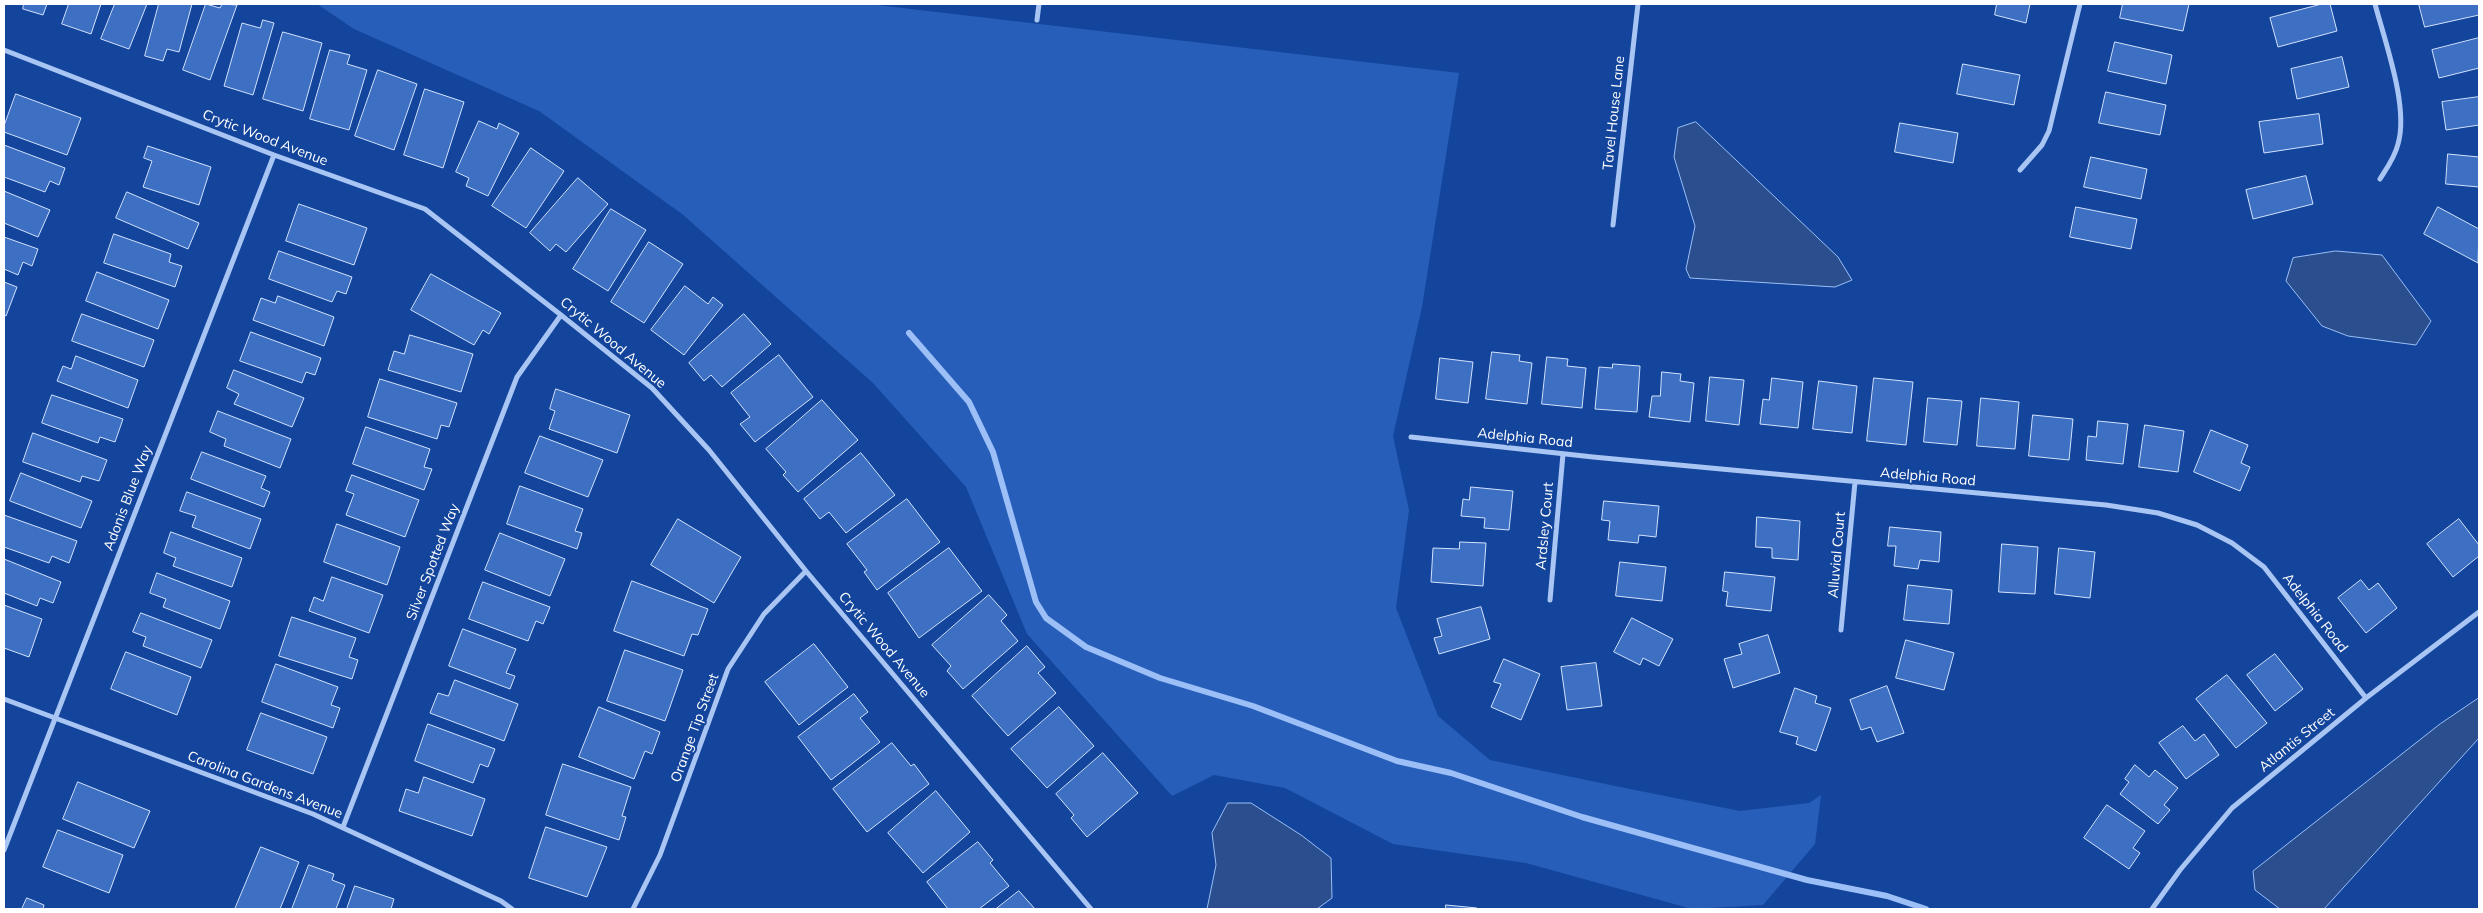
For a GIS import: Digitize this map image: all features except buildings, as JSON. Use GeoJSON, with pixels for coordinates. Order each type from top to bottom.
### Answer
{"type":"FeatureCollection","features":[{"type":"Feature","properties":{"kind":"street"},"geometry":{"type":"LineString","coordinates":[[1038,20],[1039,4]]}},
{"type":"Feature","properties":{"kind":"street","name":"Tavel House Lane"},"geometry":{"type":"LineString","coordinates":[[1613,225],[1638,4]]}},
{"type":"Feature","properties":{"kind":"street"},"geometry":{"type":"LineString","coordinates":[[2020,170],[2037,151],[2049,131],[2055,115],[2080,4]]}},
{"type":"Feature","properties":{"kind":"street"},"geometry":{"type":"LineString","coordinates":[[2375,4],[2401,113],[2398,145],[2392,160],[2380,178]]}},
{"type":"Feature","properties":{"kind":"street","name":"Crytic Wood Avenue"},"geometry":{"type":"LineString","coordinates":[[4,50],[274,155],[425,210],[561,315],[652,388],[709,450],[806,571],[1091,909]]}},
{"type":"Feature","properties":{"kind":"street","name":"Adonis Blue Way"},"geometry":{"type":"LineString","coordinates":[[4,850],[274,155]]}},
{"type":"Feature","properties":{"kind":"street","name":"Silver Spotted Way"},"geometry":{"type":"LineString","coordinates":[[343,827],[517,377],[561,315]]}},
{"type":"Feature","properties":{"kind":"street","name":"Adelphia Road"},"geometry":{"type":"LineString","coordinates":[[1411,438],[2106,505],[2158,513],[2197,525],[2232,543],[2264,567],[2366,698]]}},
{"type":"Feature","properties":{"kind":"street","name":"Ardsley Court"},"geometry":{"type":"LineString","coordinates":[[1550,600],[1563,454]]}},
{"type":"Feature","properties":{"kind":"street","name":"Alluvial Court"},"geometry":{"type":"LineString","coordinates":[[1841,630],[1854,482]]}},
{"type":"Feature","properties":{"kind":"street","name":"Orange Tip Street"},"geometry":{"type":"LineString","coordinates":[[633,909],[660,855],[728,669],[764,614],[806,571]]}},
{"type":"Feature","properties":{"kind":"street","name":"Atlantis Street"},"geometry":{"type":"LineString","coordinates":[[2152,909],[2180,870],[2232,808],[2366,698],[2479,612]]}},
{"type":"Feature","properties":{"kind":"street","name":"Carolina Gardens Avenue"},"geometry":{"type":"LineString","coordinates":[[4,699],[343,827],[501,901],[512,909]]}},
{"type":"Feature","properties":{"kind":"shaded area"},"geometry":{"type":"Polygon","coordinates":[[[317,4],[868,4],[1459,73],[1422,307],[1393,436],[1409,510],[1396,608],[1438,716],[1490,760],[1620,787],[1740,811],[1809,803],[1821,795],[1815,844],[1763,905],[1692,909],[1526,863],[1393,844],[1285,788],[1214,775],[1172,796],[1027,634],[966,487],[873,383],[682,214],[539,111],[354,29],[317,4]]]}},
{"type":"Feature","properties":{"kind":"shaded area"},"geometry":{"type":"Polygon","coordinates":[[[1696,122],[1838,257],[1852,280],[1835,287],[1690,278],[1686,269],[1695,226],[1674,157],[1678,128],[1696,122]]]}},
{"type":"Feature","properties":{"kind":"shaded area"},"geometry":{"type":"Polygon","coordinates":[[[2336,251],[2382,255],[2431,321],[2416,345],[2348,336],[2322,326],[2286,281],[2293,258],[2336,251]]]}},
{"type":"Feature","properties":{"kind":"shaded area"},"geometry":{"type":"Polygon","coordinates":[[[2479,698],[2479,738],[2324,909],[2280,909],[2255,890],[2253,871],[2440,724],[2479,698]]]}},
{"type":"Feature","properties":{"kind":"shaded area"},"geometry":{"type":"Polygon","coordinates":[[[1228,803],[1251,803],[1301,835],[1331,858],[1332,898],[1317,909],[1207,909],[1216,865],[1212,833],[1228,803]]]}},
{"type":"Feature","properties":{"kind":"waterway"},"geometry":{"type":"LineString","coordinates":[[909,333],[969,402],[993,452],[1036,602],[1046,618],[1086,647],[1160,678],[1253,706],[1397,761],[1451,773],[1582,817],[1807,880],[1887,896],[1926,909]]}}]}
